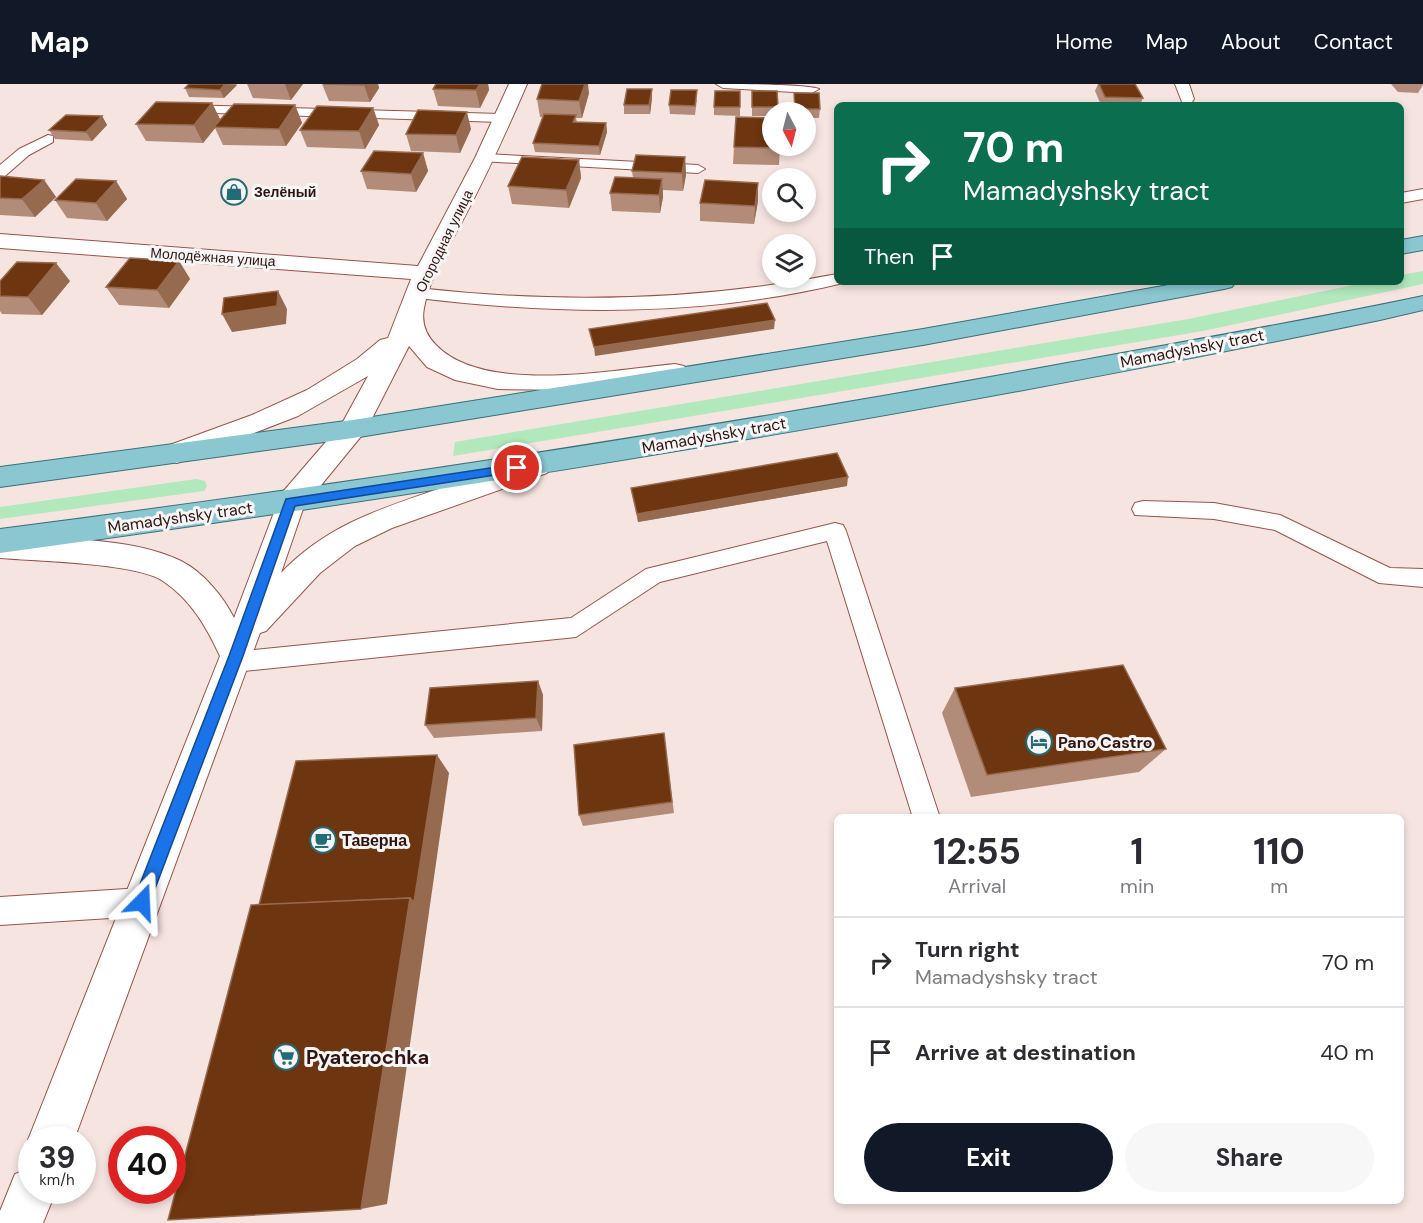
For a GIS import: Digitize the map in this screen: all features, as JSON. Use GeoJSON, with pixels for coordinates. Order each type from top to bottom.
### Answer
{"type":"FeatureCollection","features":[{"type":"Feature","properties":{"kind":"main road"},"geometry":{"type":"LineString","coordinates":[[1404,246],[1423,243]]}},
{"type":"Feature","properties":{"kind":"main road"},"geometry":{"type":"LineString","coordinates":[[0,477],[353,429],[740,367],[1207,285]]}},
{"type":"Feature","properties":{"kind":"main road","name":"Mamadyshsky tract"},"geometry":{"type":"LineString","coordinates":[[0,541],[291,502],[540,465],[961,392],[1423,303]]}},
{"type":"Feature","properties":{"kind":"street","name":"Огородная улица"},"geometry":{"type":"LineString","coordinates":[[291,502],[353,429],[402,335],[418,292],[485,158],[518,84]]}},
{"type":"Feature","properties":{"kind":"street","name":"Молодёжная улица"},"geometry":{"type":"LineString","coordinates":[[0,241],[418,292]]}},
{"type":"Feature","properties":{"kind":"street"},"geometry":{"type":"LineString","coordinates":[[418,292],[414,334],[432,358],[452,370],[492,382],[534,384],[740,367]]}},
{"type":"Feature","properties":{"kind":"street"},"geometry":{"type":"LineString","coordinates":[[174,454],[318,397],[366,368],[402,335]]}},
{"type":"Feature","properties":{"kind":"street"},"geometry":{"type":"LineString","coordinates":[[238,650],[309,564],[344,538],[381,520],[540,465]]}},
{"type":"Feature","properties":{"kind":"street"},"geometry":{"type":"LineString","coordinates":[[56,1126],[238,650],[291,502]]}},
{"type":"Feature","properties":{"kind":"street"},"geometry":{"type":"LineString","coordinates":[[0,546],[128,557],[171,570],[195,589],[218,616],[238,650]]}},
{"type":"Feature","properties":{"kind":"street"},"geometry":{"type":"LineString","coordinates":[[19,1223],[27,1204]]}},
{"type":"Feature","properties":{"kind":"lane"},"geometry":{"type":"LineString","coordinates":[[723,84],[812,89]]}},
{"type":"Feature","properties":{"kind":"lane"},"geometry":{"type":"LineString","coordinates":[[1182,84],[1187,99]]}},
{"type":"Feature","properties":{"kind":"lane"},"geometry":{"type":"LineString","coordinates":[[185,109],[501,118]]}},
{"type":"Feature","properties":{"kind":"lane"},"geometry":{"type":"LineString","coordinates":[[0,173],[24,152],[48,139]]}},
{"type":"Feature","properties":{"kind":"lane"},"geometry":{"type":"LineString","coordinates":[[485,158],[698,169]]}},
{"type":"Feature","properties":{"kind":"lane"},"geometry":{"type":"LineString","coordinates":[[1404,197],[1423,194]]}},
{"type":"Feature","properties":{"kind":"lane"},"geometry":{"type":"LineString","coordinates":[[418,292],[542,306],[680,300],[801,287],[834,280]]}},
{"type":"Feature","properties":{"kind":"lane"},"geometry":{"type":"LineString","coordinates":[[1143,508],[1214,511],[1280,523],[1386,577],[1423,578]]}},
{"type":"Feature","properties":{"kind":"lane"},"geometry":{"type":"LineString","coordinates":[[238,650],[576,627],[654,575],[835,531],[926,814]]}},
{"type":"Feature","properties":{"kind":"lane"},"geometry":{"type":"LineString","coordinates":[[0,911],[142,902]]}},
{"type":"Feature","properties":{"kind":"green space"},"geometry":{"type":"Polygon","coordinates":[[[1423,271],[1423,284],[1203,331],[453,456],[455,442],[1188,319],[1353,285],[1404,285],[1404,274],[1423,271]]]}},
{"type":"Feature","properties":{"kind":"green space"},"geometry":{"type":"Polygon","coordinates":[[[196,479],[205,481],[207,486],[204,491],[0,519],[0,507],[196,479]]]}},
{"type":"Feature","properties":{"kind":"building"},"geometry":{"type":"Polygon","coordinates":[[[189,84],[225,84],[220,90],[185,88],[189,84]]]}},
{"type":"Feature","properties":{"kind":"building"},"geometry":{"type":"Polygon","coordinates":[[[436,84],[480,84],[476,90],[433,89],[436,84]]]}},
{"type":"Feature","properties":{"kind":"building"},"geometry":{"type":"Polygon","coordinates":[[[542,84],[585,84],[579,101],[537,99],[542,84]]]}},
{"type":"Feature","properties":{"kind":"building"},"geometry":{"type":"Polygon","coordinates":[[[1099,84],[1135,84],[1143,98],[1105,97],[1099,84]]]}},
{"type":"Feature","properties":{"kind":"building"},"geometry":{"type":"Polygon","coordinates":[[[627,89],[652,89],[649,105],[624,105],[627,89]]]}},
{"type":"Feature","properties":{"kind":"building"},"geometry":{"type":"Polygon","coordinates":[[[671,90],[697,90],[695,106],[669,105],[671,90]]]}},
{"type":"Feature","properties":{"kind":"building"},"geometry":{"type":"Polygon","coordinates":[[[715,91],[740,91],[740,107],[714,107],[715,91]]]}},
{"type":"Feature","properties":{"kind":"building"},"geometry":{"type":"Polygon","coordinates":[[[752,91],[777,91],[778,102],[762,102],[762,107],[752,107],[752,91]]]}},
{"type":"Feature","properties":{"kind":"building"},"geometry":{"type":"Polygon","coordinates":[[[794,93],[819,93],[820,109],[816,109],[816,102],[795,102],[794,93]]]}},
{"type":"Feature","properties":{"kind":"building"},"geometry":{"type":"Polygon","coordinates":[[[156,102],[212,103],[194,125],[136,124],[156,102]]]}},
{"type":"Feature","properties":{"kind":"building"},"geometry":{"type":"Polygon","coordinates":[[[234,104],[295,105],[279,129],[214,127],[234,104]]]}},
{"type":"Feature","properties":{"kind":"building"},"geometry":{"type":"Polygon","coordinates":[[[317,106],[373,108],[359,131],[300,130],[317,106]]]}},
{"type":"Feature","properties":{"kind":"building"},"geometry":{"type":"Polygon","coordinates":[[[418,110],[467,112],[456,135],[406,134],[418,110]]]}},
{"type":"Feature","properties":{"kind":"building"},"geometry":{"type":"Polygon","coordinates":[[[544,114],[576,115],[573,122],[606,123],[599,146],[533,143],[544,114]]]}},
{"type":"Feature","properties":{"kind":"building"},"geometry":{"type":"Polygon","coordinates":[[[66,115],[102,116],[86,132],[49,130],[66,115]]]}},
{"type":"Feature","properties":{"kind":"building"},"geometry":{"type":"Polygon","coordinates":[[[736,117],[762,118],[762,148],[734,147],[736,117]]]}},
{"type":"Feature","properties":{"kind":"building"},"geometry":{"type":"Polygon","coordinates":[[[374,151],[423,153],[411,174],[361,171],[374,151]]]}},
{"type":"Feature","properties":{"kind":"building"},"geometry":{"type":"Polygon","coordinates":[[[636,155],[685,157],[682,173],[632,171],[636,155]]]}},
{"type":"Feature","properties":{"kind":"building"},"geometry":{"type":"Polygon","coordinates":[[[522,157],[579,160],[566,190],[508,186],[522,157]]]}},
{"type":"Feature","properties":{"kind":"building"},"geometry":{"type":"Polygon","coordinates":[[[0,176],[44,180],[22,199],[0,198],[0,176]]]}},
{"type":"Feature","properties":{"kind":"building"},"geometry":{"type":"Polygon","coordinates":[[[615,177],[662,179],[659,195],[610,193],[615,177]]]}},
{"type":"Feature","properties":{"kind":"building"},"geometry":{"type":"Polygon","coordinates":[[[76,179],[116,181],[96,203],[55,200],[76,179]]]}},
{"type":"Feature","properties":{"kind":"building"},"geometry":{"type":"Polygon","coordinates":[[[705,180],[758,183],[755,206],[700,203],[705,180]]]}},
{"type":"Feature","properties":{"kind":"building"},"geometry":{"type":"Polygon","coordinates":[[[130,258],[179,261],[157,290],[106,287],[130,258]]]}},
{"type":"Feature","properties":{"kind":"building"},"geometry":{"type":"Polygon","coordinates":[[[17,262],[56,263],[28,297],[0,296],[0,281],[17,262]]]}},
{"type":"Feature","properties":{"kind":"building"},"geometry":{"type":"Polygon","coordinates":[[[278,291],[277,306],[222,314],[224,298],[278,291]]]}},
{"type":"Feature","properties":{"kind":"building"},"geometry":{"type":"Polygon","coordinates":[[[767,303],[775,320],[594,347],[589,329],[767,303]]]}},
{"type":"Feature","properties":{"kind":"building"},"geometry":{"type":"Polygon","coordinates":[[[837,453],[848,477],[637,514],[631,488],[837,453]]]}},
{"type":"Feature","properties":{"kind":"building","name":"Pano Castro"},"geometry":{"type":"Polygon","coordinates":[[[1123,665],[1166,749],[987,775],[955,688],[1123,665]]]}},
{"type":"Feature","properties":{"kind":"building"},"geometry":{"type":"Polygon","coordinates":[[[538,681],[536,718],[425,725],[430,688],[538,681]]]}},
{"type":"Feature","properties":{"kind":"building"},"geometry":{"type":"Polygon","coordinates":[[[664,733],[672,802],[579,815],[574,745],[664,733]]]}},
{"type":"Feature","properties":{"kind":"building"},"geometry":{"type":"Polygon","coordinates":[[[437,755],[414,902],[410,898],[259,905],[296,761],[437,755]]]}},
{"type":"Feature","properties":{"kind":"building"},"geometry":{"type":"Polygon","coordinates":[[[410,898],[361,1209],[168,1220],[172,1204],[186,1204],[186,1152],[251,905],[410,898]]]}},
{"type":"Feature","properties":{"kind":"place","name":"Зелёный"},"geometry":{"type":"Point","coordinates":[234,192]}},
{"type":"Feature","properties":{"kind":"place","name":"Pano Castro"},"geometry":{"type":"Point","coordinates":[1039,742]}},
{"type":"Feature","properties":{"kind":"place","name":"Таверна"},"geometry":{"type":"Point","coordinates":[323,840]}},
{"type":"Feature","properties":{"kind":"place","name":"Pyaterochka"},"geometry":{"type":"Point","coordinates":[286,1057]}},
{"type":"Feature","properties":{"kind":"route"},"geometry":{"type":"LineString","coordinates":[[142,902],[236,656],[291,502],[517,468]]}}]}
